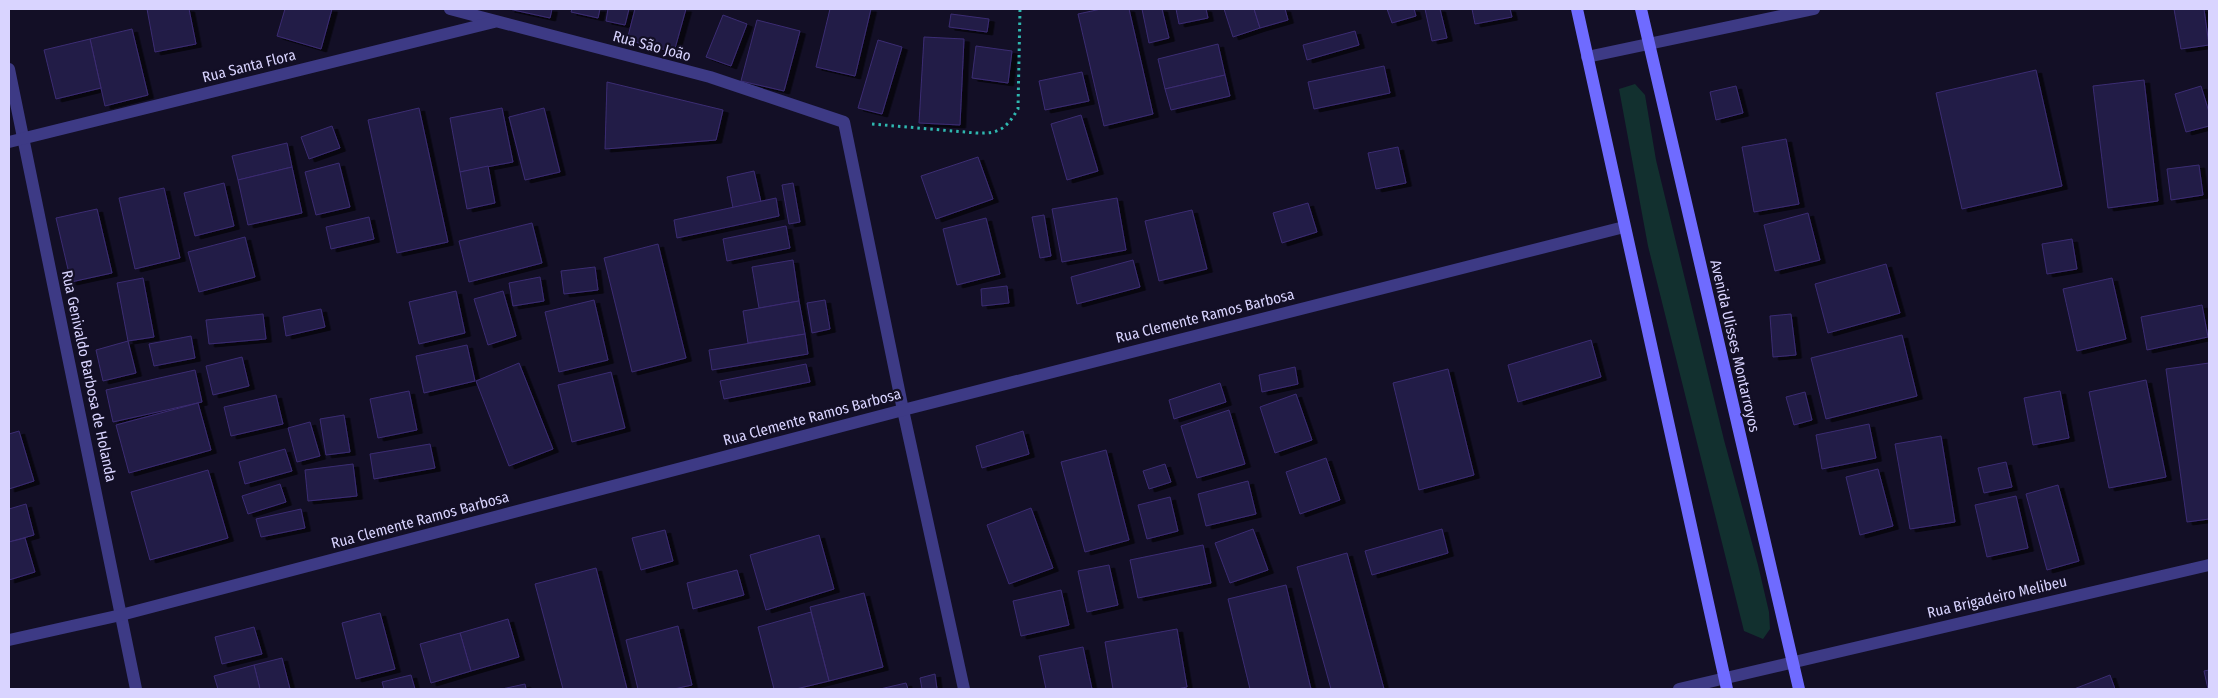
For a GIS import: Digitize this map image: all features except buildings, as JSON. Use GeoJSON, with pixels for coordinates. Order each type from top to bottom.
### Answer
{"type":"FeatureCollection","features":[{"type":"Feature","properties":{"kind":"main road"},"geometry":{"type":"LineString","coordinates":[[1577,9],[1586,58],[1726,684]]}},
{"type":"Feature","properties":{"kind":"main road","name":"Avenida Ulisses Montarroyos"},"geometry":{"type":"LineString","coordinates":[[1642,9],[1648,43],[1799,689]]}},
{"type":"Feature","properties":{"kind":"street","name":"Rua São João"},"geometry":{"type":"LineString","coordinates":[[450,9],[710,77],[844,122]]}},
{"type":"Feature","properties":{"kind":"street"},"geometry":{"type":"LineString","coordinates":[[1586,58],[1648,43],[1814,9]]}},
{"type":"Feature","properties":{"kind":"street","name":"Rua Santa Flora"},"geometry":{"type":"LineString","coordinates":[[9,142],[496,22]]}},
{"type":"Feature","properties":{"kind":"street","name":"Rua Genivaldo Barbosa de Holanda"},"geometry":{"type":"LineString","coordinates":[[9,69],[136,689]]}},
{"type":"Feature","properties":{"kind":"street"},"geometry":{"type":"LineString","coordinates":[[844,122],[902,410],[964,689]]}},
{"type":"Feature","properties":{"kind":"street","name":"Rua Clemente Ramos Barbosa"},"geometry":{"type":"LineString","coordinates":[[9,640],[121,615],[902,410],[1624,227]]}},
{"type":"Feature","properties":{"kind":"street","name":"Rua Brigadeiro Melibeu"},"geometry":{"type":"LineString","coordinates":[[1679,689],[1726,684],[1792,662],[2209,565]]}},
{"type":"Feature","properties":{"kind":"path"},"geometry":{"type":"LineString","coordinates":[[844,122],[991,134],[1000,130],[1011,121],[1018,109],[1020,9]]}},
{"type":"Feature","properties":{"kind":"green space"},"geometry":{"type":"Polygon","coordinates":[[[1635,84],[1645,95],[1656,160],[1724,440],[1769,612],[1770,629],[1763,639],[1744,631],[1648,246],[1619,89],[1635,84]]]}}]}
